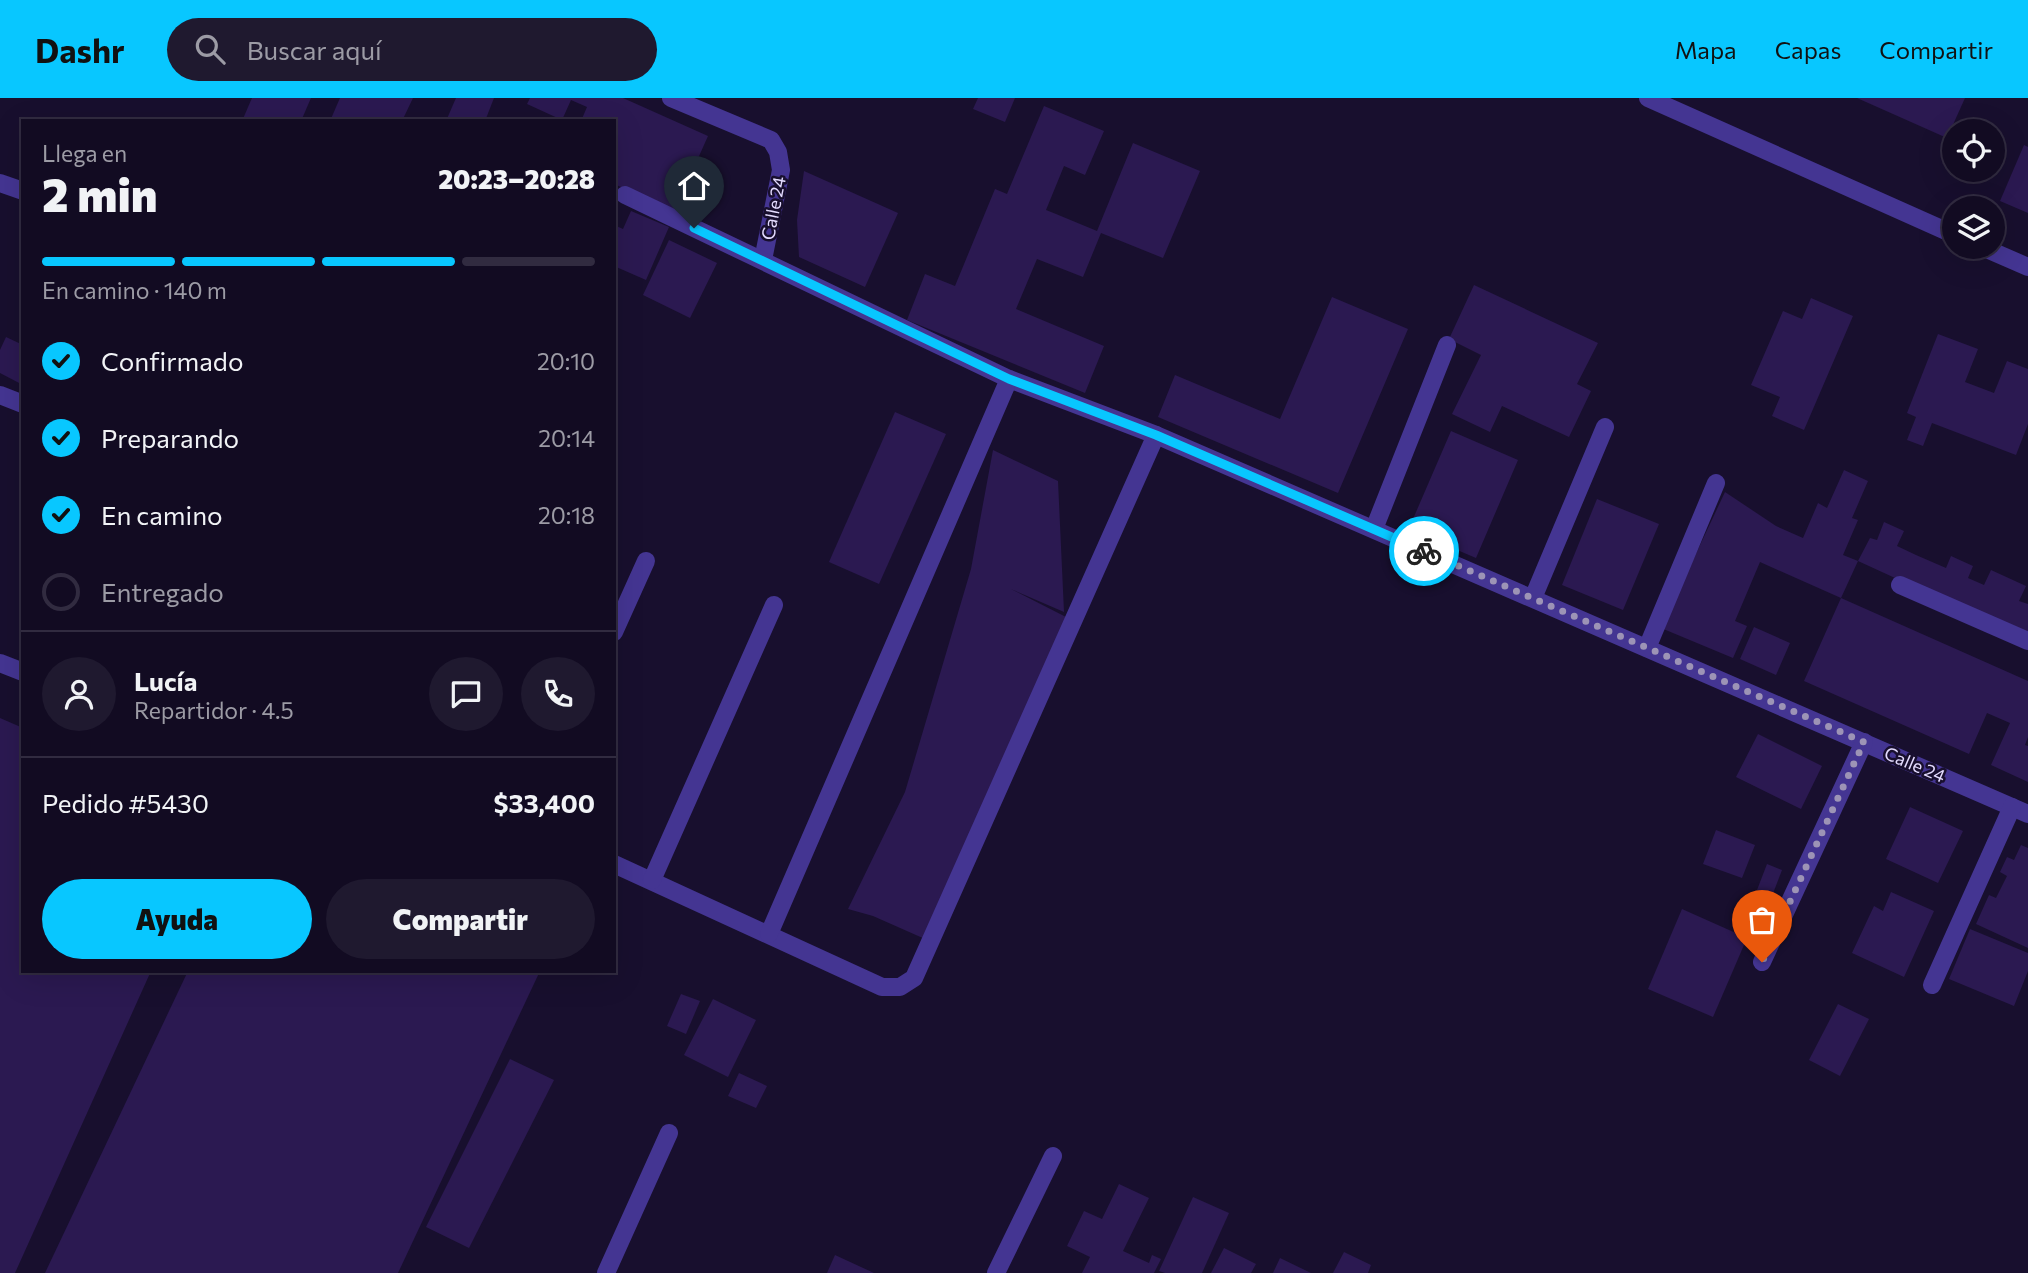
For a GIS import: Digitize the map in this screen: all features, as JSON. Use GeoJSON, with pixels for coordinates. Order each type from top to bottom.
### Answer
{"type":"FeatureCollection","features":[{"type":"Feature","properties":{"kind":"street","name":"Calle 24"},"geometry":{"type":"LineString","coordinates":[[671,98],[771,139],[778,152],[781,170],[763,260]]}},
{"type":"Feature","properties":{"kind":"street"},"geometry":{"type":"LineString","coordinates":[[1648,98],[1942,228]]}},
{"type":"Feature","properties":{"kind":"street"},"geometry":{"type":"LineString","coordinates":[[0,183],[21,190]]}},
{"type":"Feature","properties":{"kind":"street","name":"Calle 24"},"geometry":{"type":"LineString","coordinates":[[625,195],[1009,379],[1156,435],[2020,810]]}},
{"type":"Feature","properties":{"kind":"street"},"geometry":{"type":"LineString","coordinates":[[2005,257],[2028,267]]}},
{"type":"Feature","properties":{"kind":"street"},"geometry":{"type":"LineString","coordinates":[[1374,529],[1447,345]]}},
{"type":"Feature","properties":{"kind":"street"},"geometry":{"type":"LineString","coordinates":[[769,934],[1009,379]]}},
{"type":"Feature","properties":{"kind":"street"},"geometry":{"type":"LineString","coordinates":[[0,395],[21,403]]}},
{"type":"Feature","properties":{"kind":"street"},"geometry":{"type":"LineString","coordinates":[[1533,598],[1605,427]]}},
{"type":"Feature","properties":{"kind":"street"},"geometry":{"type":"LineString","coordinates":[[616,865],[882,987],[900,987],[914,978],[1156,435]]}},
{"type":"Feature","properties":{"kind":"street"},"geometry":{"type":"LineString","coordinates":[[1647,648],[1716,483]]}},
{"type":"Feature","properties":{"kind":"street"},"geometry":{"type":"LineString","coordinates":[[616,628],[646,561]]}},
{"type":"Feature","properties":{"kind":"street"},"geometry":{"type":"LineString","coordinates":[[1900,585],[2028,641]]}},
{"type":"Feature","properties":{"kind":"street"},"geometry":{"type":"LineString","coordinates":[[652,880],[774,605]]}},
{"type":"Feature","properties":{"kind":"street"},"geometry":{"type":"LineString","coordinates":[[0,663],[21,671]]}},
{"type":"Feature","properties":{"kind":"street"},"geometry":{"type":"LineString","coordinates":[[1762,962],[1864,742]]}},
{"type":"Feature","properties":{"kind":"street"},"geometry":{"type":"LineString","coordinates":[[1932,985],[2020,810]]}},
{"type":"Feature","properties":{"kind":"street"},"geometry":{"type":"LineString","coordinates":[[606,1273],[669,1133]]}},
{"type":"Feature","properties":{"kind":"street"},"geometry":{"type":"LineString","coordinates":[[996,1273],[1053,1156]]}},
{"type":"Feature","properties":{"kind":"building"},"geometry":{"type":"Polygon","coordinates":[[[252,98],[311,98],[302,119],[243,119],[252,98]]]}},
{"type":"Feature","properties":{"kind":"building"},"geometry":{"type":"Polygon","coordinates":[[[340,98],[413,98],[403,119],[331,119],[340,98]]]}},
{"type":"Feature","properties":{"kind":"building"},"geometry":{"type":"Polygon","coordinates":[[[456,98],[494,98],[486,119],[447,119],[456,98]]]}},
{"type":"Feature","properties":{"kind":"building"},"geometry":{"type":"Polygon","coordinates":[[[530,98],[623,98],[708,136],[675,210],[616,185],[616,119],[582,119],[587,107],[571,100],[562,119],[527,104],[530,98]]]}},
{"type":"Feature","properties":{"kind":"building"},"geometry":{"type":"Polygon","coordinates":[[[978,98],[1015,98],[1005,122],[973,109],[978,98]]]}},
{"type":"Feature","properties":{"kind":"building"},"geometry":{"type":"Polygon","coordinates":[[[1857,98],[1965,98],[1956,119],[1942,119],[1942,136],[1857,98]]]}},
{"type":"Feature","properties":{"kind":"building"},"geometry":{"type":"Polygon","coordinates":[[[1044,106],[1104,131],[1085,175],[1064,166],[1046,210],[1097,231],[1133,143],[1200,171],[1163,258],[1101,233],[1083,277],[1037,259],[1016,309],[1104,346],[1085,393],[907,320],[925,274],[955,286],[995,189],[1007,194],[1044,106]]]}},
{"type":"Feature","properties":{"kind":"building"},"geometry":{"type":"Polygon","coordinates":[[[2024,145],[2028,147],[2028,213],[2005,203],[2005,196],[2002,196],[2024,145]]]}},
{"type":"Feature","properties":{"kind":"building"},"geometry":{"type":"Polygon","coordinates":[[[804,171],[898,213],[865,287],[799,257],[797,220],[804,171]]]}},
{"type":"Feature","properties":{"kind":"building"},"geometry":{"type":"Polygon","coordinates":[[[631,211],[669,227],[646,280],[616,267],[616,226],[623,229],[631,211]]]}},
{"type":"Feature","properties":{"kind":"building"},"geometry":{"type":"Polygon","coordinates":[[[669,240],[717,263],[690,318],[643,295],[669,240]]]}},
{"type":"Feature","properties":{"kind":"building"},"geometry":{"type":"Polygon","coordinates":[[[1474,285],[1598,343],[1577,384],[1591,391],[1569,437],[1502,406],[1490,432],[1452,414],[1481,355],[1449,339],[1474,285]]]}},
{"type":"Feature","properties":{"kind":"building"},"geometry":{"type":"Polygon","coordinates":[[[1332,297],[1408,329],[1338,493],[1158,417],[1175,375],[1280,419],[1332,297]]]}},
{"type":"Feature","properties":{"kind":"building"},"geometry":{"type":"Polygon","coordinates":[[[1811,298],[1853,316],[1804,430],[1772,416],[1780,397],[1751,385],[1783,311],[1802,319],[1811,298]]]}},
{"type":"Feature","properties":{"kind":"building"},"geometry":{"type":"Polygon","coordinates":[[[1938,334],[1978,349],[1965,382],[1994,393],[2007,361],[2028,369],[2028,424],[2016,455],[1932,423],[1923,446],[1907,440],[1916,417],[1907,413],[1938,334]]]}},
{"type":"Feature","properties":{"kind":"building"},"geometry":{"type":"Polygon","coordinates":[[[6,337],[21,344],[21,384],[0,373],[0,350],[6,337]]]}},
{"type":"Feature","properties":{"kind":"building"},"geometry":{"type":"Polygon","coordinates":[[[895,412],[946,434],[879,584],[829,562],[895,412]]]}},
{"type":"Feature","properties":{"kind":"building"},"geometry":{"type":"Polygon","coordinates":[[[1451,431],[1518,460],[1476,558],[1443,544],[1447,534],[1413,519],[1451,431]]]}},
{"type":"Feature","properties":{"kind":"building"},"geometry":{"type":"Polygon","coordinates":[[[993,450],[1058,481],[1064,612],[1011,589],[1066,617],[925,939],[873,916],[848,909],[905,792],[971,569],[993,450]]]}},
{"type":"Feature","properties":{"kind":"building"},"geometry":{"type":"Polygon","coordinates":[[[1844,470],[1868,481],[1852,518],[1858,520],[1843,555],[1858,561],[1841,598],[1760,562],[1735,621],[1747,626],[1733,658],[1661,628],[1725,492],[1776,526],[1803,538],[1818,503],[1827,508],[1844,470]]]}},
{"type":"Feature","properties":{"kind":"building"},"geometry":{"type":"Polygon","coordinates":[[[1597,499],[1659,524],[1623,610],[1562,585],[1597,499]]]}},
{"type":"Feature","properties":{"kind":"building"},"geometry":{"type":"Polygon","coordinates":[[[1884,522],[1904,531],[1897,546],[1916,555],[1946,568],[1951,556],[1973,566],[1968,578],[1984,585],[1991,570],[2026,586],[2019,601],[2028,604],[2028,639],[1858,561],[1870,538],[1877,540],[1884,522]]]}},
{"type":"Feature","properties":{"kind":"building"},"geometry":{"type":"Polygon","coordinates":[[[1841,598],[2028,681],[2028,737],[2025,745],[2028,746],[2028,782],[1991,765],[2010,723],[1987,713],[1969,754],[1804,681],[1841,598]]]}},
{"type":"Feature","properties":{"kind":"building"},"geometry":{"type":"Polygon","coordinates":[[[1754,627],[1790,643],[1776,675],[1740,659],[1754,627]]]}},
{"type":"Feature","properties":{"kind":"building"},"geometry":{"type":"Polygon","coordinates":[[[0,718],[21,727],[21,973],[150,973],[15,1273],[0,1273],[0,718]]]}},
{"type":"Feature","properties":{"kind":"building"},"geometry":{"type":"Polygon","coordinates":[[[1758,734],[1822,766],[1801,809],[1736,777],[1758,734]]]}},
{"type":"Feature","properties":{"kind":"building"},"geometry":{"type":"Polygon","coordinates":[[[1910,807],[1963,831],[1938,883],[1886,859],[1910,807]]]}},
{"type":"Feature","properties":{"kind":"building"},"geometry":{"type":"Polygon","coordinates":[[[1716,830],[1755,845],[1742,878],[1703,864],[1716,830]]]}},
{"type":"Feature","properties":{"kind":"building"},"geometry":{"type":"Polygon","coordinates":[[[2021,845],[2028,848],[2028,948],[1976,924],[1989,895],[1996,898],[2007,876],[2000,872],[2007,857],[2014,860],[2021,845]]]}},
{"type":"Feature","properties":{"kind":"building"},"geometry":{"type":"Polygon","coordinates":[[[1767,864],[1782,870],[1772,896],[1757,890],[1767,864]]]}},
{"type":"Feature","properties":{"kind":"building"},"geometry":{"type":"Polygon","coordinates":[[[1891,892],[1934,911],[1904,977],[1852,953],[1874,906],[1883,911],[1891,892]]]}},
{"type":"Feature","properties":{"kind":"building"},"geometry":{"type":"Polygon","coordinates":[[[1682,909],[1747,938],[1713,1017],[1648,989],[1682,909]]]}},
{"type":"Feature","properties":{"kind":"building"},"geometry":{"type":"Polygon","coordinates":[[[1970,929],[2028,953],[2028,971],[2014,1006],[1949,979],[1970,929]]]}},
{"type":"Feature","properties":{"kind":"building"},"geometry":{"type":"Polygon","coordinates":[[[187,973],[539,973],[398,1273],[45,1273],[187,973]]]}},
{"type":"Feature","properties":{"kind":"building"},"geometry":{"type":"Polygon","coordinates":[[[681,994],[700,1001],[686,1034],[667,1026],[681,994]]]}},
{"type":"Feature","properties":{"kind":"building"},"geometry":{"type":"Polygon","coordinates":[[[713,999],[756,1020],[728,1077],[684,1055],[713,999]]]}},
{"type":"Feature","properties":{"kind":"building"},"geometry":{"type":"Polygon","coordinates":[[[1838,1004],[1869,1019],[1840,1076],[1809,1060],[1838,1004]]]}},
{"type":"Feature","properties":{"kind":"building"},"geometry":{"type":"Polygon","coordinates":[[[510,1059],[554,1080],[469,1248],[426,1227],[510,1059]]]}},
{"type":"Feature","properties":{"kind":"building"},"geometry":{"type":"Polygon","coordinates":[[[739,1073],[767,1086],[756,1108],[728,1096],[739,1073]]]}},
{"type":"Feature","properties":{"kind":"building"},"geometry":{"type":"Polygon","coordinates":[[[1119,1184],[1149,1198],[1123,1251],[1149,1263],[1152,1255],[1161,1259],[1154,1273],[1082,1273],[1090,1257],[1067,1246],[1084,1211],[1102,1219],[1119,1184]]]}},
{"type":"Feature","properties":{"kind":"building"},"geometry":{"type":"Polygon","coordinates":[[[1193,1197],[1229,1213],[1202,1273],[1159,1271],[1193,1197]]]}},
{"type":"Feature","properties":{"kind":"building"},"geometry":{"type":"Polygon","coordinates":[[[1224,1248],[1256,1264],[1251,1273],[1211,1273],[1224,1248]]]}},
{"type":"Feature","properties":{"kind":"building"},"geometry":{"type":"Polygon","coordinates":[[[1344,1252],[1371,1265],[1368,1273],[1333,1273],[1344,1252]]]}},
{"type":"Feature","properties":{"kind":"building"},"geometry":{"type":"Polygon","coordinates":[[[835,1255],[874,1273],[827,1273],[835,1255]]]}},
{"type":"Feature","properties":{"kind":"building"},"geometry":{"type":"Polygon","coordinates":[[[1280,1258],[1311,1273],[1273,1273],[1280,1258]]]}},
{"type":"Feature","properties":{"kind":"way so far"},"geometry":{"type":"LineString","coordinates":[[1424,551],[1864,742],[1762,962]]}},
{"type":"Feature","properties":{"kind":"route"},"geometry":{"type":"LineString","coordinates":[[694,228],[1009,379],[1156,435],[1424,551]]}}]}
